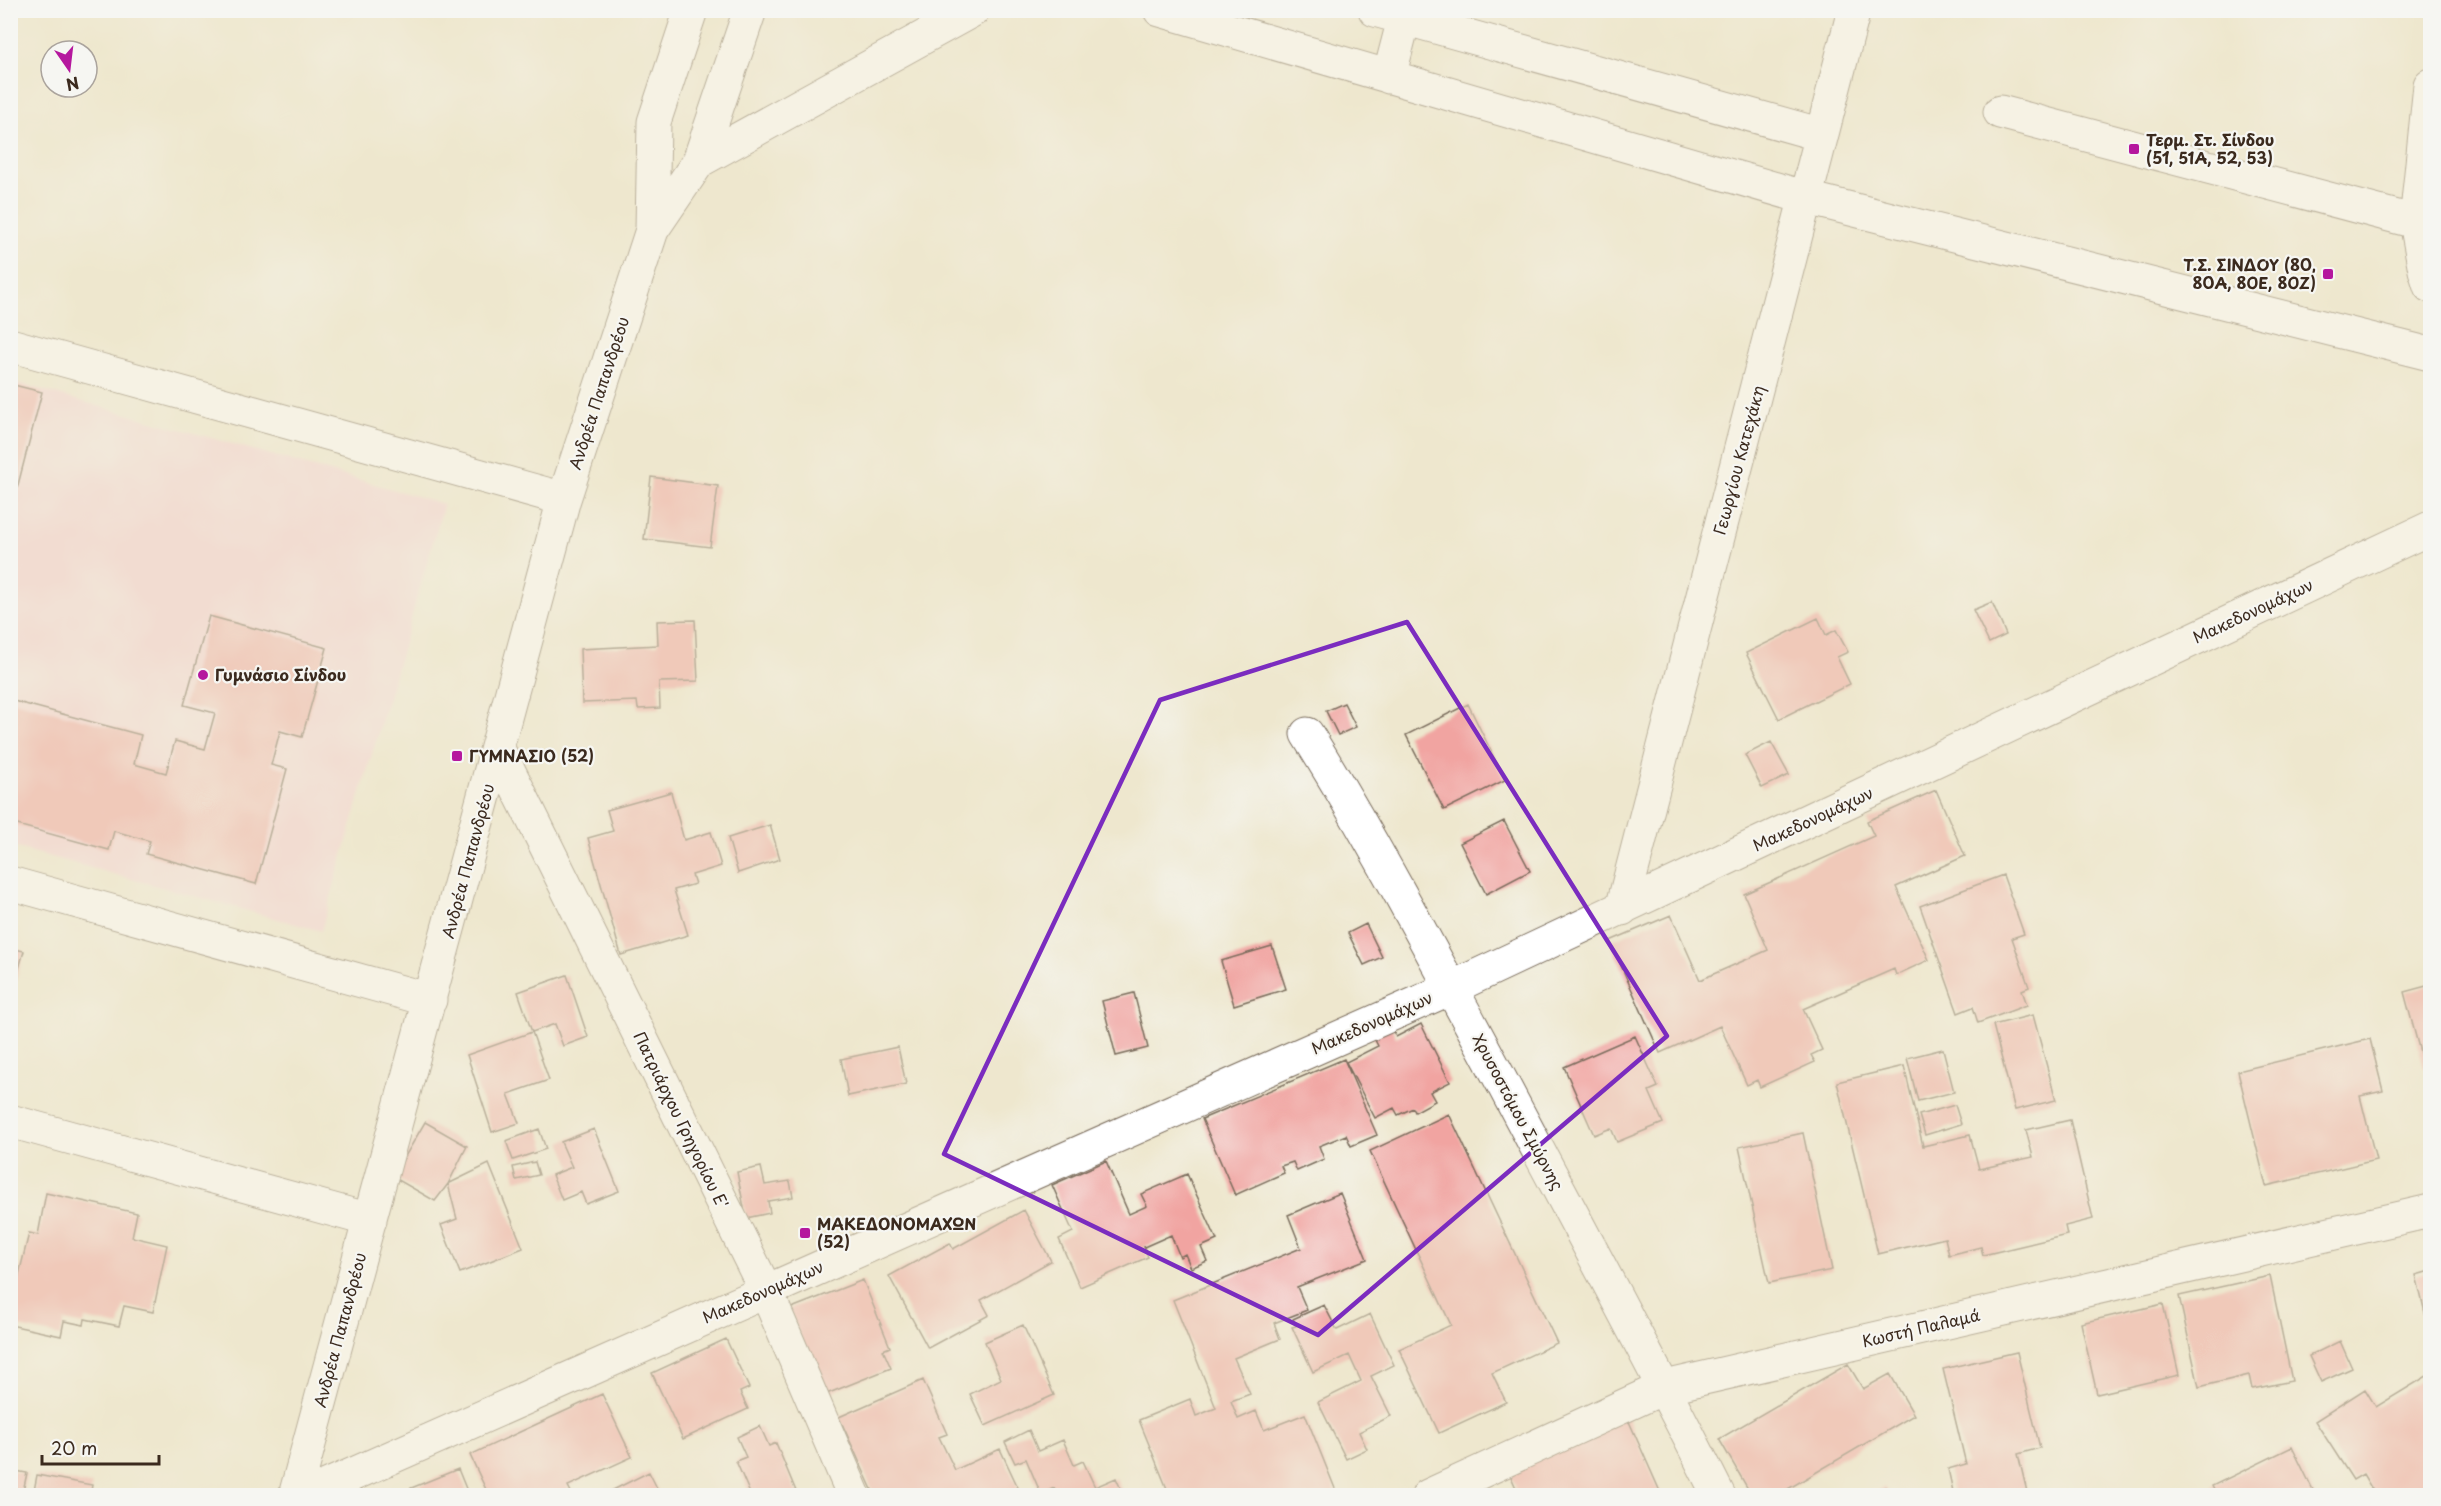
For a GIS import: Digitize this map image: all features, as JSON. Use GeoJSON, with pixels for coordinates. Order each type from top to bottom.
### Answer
{"type":"FeatureCollection","features":[{"type":"Feature","properties":{"kind":"street","name":"Ανδρέα Παπανδρέου"},"geometry":{"type":"LineString","coordinates":[[652,230],[654,122],[691,10]]}},
{"type":"Feature","properties":{"kind":"street","name":"Ανδρέα Παπανδρέου"},"geometry":{"type":"LineString","coordinates":[[296,1496],[564,499],[652,230],[699,161],[750,10]]}},
{"type":"Feature","properties":{"kind":"street"},"geometry":{"type":"LineString","coordinates":[[699,161],[973,10]]}},
{"type":"Feature","properties":{"kind":"street"},"geometry":{"type":"LineString","coordinates":[[1160,10],[1807,198],[2430,354]]}},
{"type":"Feature","properties":{"kind":"street","name":"Γεωργίου Κατεχάκη"},"geometry":{"type":"LineString","coordinates":[[1622,909],[1854,10]]}},
{"type":"Feature","properties":{"kind":"street"},"geometry":{"type":"LineString","coordinates":[[1389,77],[1389,15],[1822,135]]}},
{"type":"Feature","properties":{"kind":"street"},"geometry":{"type":"LineString","coordinates":[[2430,85],[2416,222],[2430,286]]}},
{"type":"Feature","properties":{"kind":"street"},"geometry":{"type":"LineString","coordinates":[[2000,112],[2416,222]]}},
{"type":"Feature","properties":{"kind":"street"},"geometry":{"type":"LineString","coordinates":[[10,345],[564,499]]}},
{"type":"Feature","properties":{"kind":"street","name":"Μακεδονομάχων"},"geometry":{"type":"LineString","coordinates":[[304,1496],[1451,988],[2430,528]]}},
{"type":"Feature","properties":{"kind":"street","name":"Χρυσοστόμου Σμύρνης"},"geometry":{"type":"LineString","coordinates":[[1307,734],[1345,795],[1451,988],[1665,1387],[1719,1496]]}},
{"type":"Feature","properties":{"kind":"street","name":"Πατριάρχου Γρηγορίου Ε'"},"geometry":{"type":"LineString","coordinates":[[498,749],[766,1291],[854,1496]]}},
{"type":"Feature","properties":{"kind":"street"},"geometry":{"type":"LineString","coordinates":[[10,883],[430,1000]]}},
{"type":"Feature","properties":{"kind":"street"},"geometry":{"type":"LineString","coordinates":[[10,1121],[370,1220]]}},
{"type":"Feature","properties":{"kind":"street","name":"Κωστή Παλαμά"},"geometry":{"type":"LineString","coordinates":[[1428,1496],[1665,1387],[2430,1211]]}},
{"type":"Feature","properties":{"kind":"highlighted area"},"geometry":{"type":"Polygon","coordinates":[[[1407,622],[1667,1036],[1318,1335],[944,1154],[1160,700],[1407,622]]]}},
{"type":"Feature","properties":{"kind":"shaded area","name":"Γυμνάσιο Σίνδου"},"geometry":{"type":"Polygon","coordinates":[[[10,381],[444,504],[321,931],[11,846],[10,381]]]}},
{"type":"Feature","properties":{"kind":"building"},"geometry":{"type":"Polygon","coordinates":[[[10,384],[42,392],[11,512],[10,512],[10,384]]]}},
{"type":"Feature","properties":{"kind":"building"},"geometry":{"type":"Polygon","coordinates":[[[651,477],[718,486],[710,547],[644,539],[651,477]]]}},
{"type":"Feature","properties":{"kind":"building"},"geometry":{"type":"Polygon","coordinates":[[[1992,602],[2006,635],[1989,643],[1973,610],[1992,602]]]}},
{"type":"Feature","properties":{"kind":"building"},"geometry":{"type":"Polygon","coordinates":[[[209,616],[327,648],[302,737],[280,731],[271,765],[287,769],[256,884],[146,854],[150,841],[114,831],[109,850],[10,823],[10,700],[141,735],[134,764],[166,773],[175,741],[205,749],[215,713],[184,705],[209,616]]]}},
{"type":"Feature","properties":{"kind":"building"},"geometry":{"type":"Polygon","coordinates":[[[1818,618],[1826,635],[1836,630],[1848,652],[1837,657],[1850,684],[1779,719],[1746,653],[1818,618]]]}},
{"type":"Feature","properties":{"kind":"building"},"geometry":{"type":"Polygon","coordinates":[[[695,620],[698,681],[659,682],[660,708],[638,709],[637,701],[582,703],[580,649],[658,645],[657,621],[695,620]]]}},
{"type":"Feature","properties":{"kind":"building"},"geometry":{"type":"Polygon","coordinates":[[[1344,703],[1356,727],[1338,735],[1326,711],[1344,703]]]}},
{"type":"Feature","properties":{"kind":"building"},"geometry":{"type":"Polygon","coordinates":[[[1468,704],[1505,780],[1444,810],[1406,735],[1468,704]]]}},
{"type":"Feature","properties":{"kind":"building"},"geometry":{"type":"Polygon","coordinates":[[[1771,742],[1789,775],[1762,788],[1745,755],[1771,742]]]}},
{"type":"Feature","properties":{"kind":"building"},"geometry":{"type":"Polygon","coordinates":[[[1936,790],[1965,856],[1896,887],[1929,960],[1896,975],[1894,969],[1803,1009],[1822,1050],[1811,1055],[1815,1062],[1760,1087],[1757,1080],[1747,1085],[1720,1026],[1660,1053],[1610,941],[1671,915],[1700,980],[1768,950],[1744,894],[1874,836],[1867,821],[1936,790]]]}},
{"type":"Feature","properties":{"kind":"building"},"geometry":{"type":"Polygon","coordinates":[[[671,792],[684,840],[711,832],[721,866],[692,875],[695,884],[674,890],[688,935],[621,955],[588,838],[613,831],[607,810],[671,792]]]}},
{"type":"Feature","properties":{"kind":"building"},"geometry":{"type":"Polygon","coordinates":[[[1504,821],[1530,871],[1486,894],[1460,843],[1504,821]]]}},
{"type":"Feature","properties":{"kind":"building"},"geometry":{"type":"Polygon","coordinates":[[[770,825],[780,859],[738,873],[728,838],[770,825]]]}},
{"type":"Feature","properties":{"kind":"building"},"geometry":{"type":"Polygon","coordinates":[[[2003,875],[2024,934],[2012,938],[2029,987],[2022,990],[2027,1005],[1978,1023],[1973,1007],[1958,1013],[1920,906],[2003,875]]]}},
{"type":"Feature","properties":{"kind":"building"},"geometry":{"type":"Polygon","coordinates":[[[1366,924],[1382,957],[1364,965],[1348,933],[1366,924]]]}},
{"type":"Feature","properties":{"kind":"building"},"geometry":{"type":"Polygon","coordinates":[[[1272,946],[1286,989],[1234,1005],[1221,961],[1272,946]]]}},
{"type":"Feature","properties":{"kind":"building"},"geometry":{"type":"Polygon","coordinates":[[[10,948],[24,951],[11,996],[10,996],[10,948]]]}},
{"type":"Feature","properties":{"kind":"building"},"geometry":{"type":"Polygon","coordinates":[[[567,975],[588,1037],[563,1046],[555,1024],[532,1032],[518,992],[567,975]]]}},
{"type":"Feature","properties":{"kind":"building"},"geometry":{"type":"Polygon","coordinates":[[[2430,985],[2430,1065],[2424,1067],[2404,992],[2430,985]]]}},
{"type":"Feature","properties":{"kind":"building"},"geometry":{"type":"Polygon","coordinates":[[[1134,993],[1148,1048],[1116,1056],[1102,1001],[1134,993]]]}},
{"type":"Feature","properties":{"kind":"building"},"geometry":{"type":"Polygon","coordinates":[[[2033,1015],[2056,1100],[2015,1110],[1993,1025],[2033,1015]]]}},
{"type":"Feature","properties":{"kind":"building"},"geometry":{"type":"Polygon","coordinates":[[[1421,1024],[1450,1082],[1430,1092],[1435,1101],[1415,1112],[1413,1108],[1398,1115],[1394,1108],[1375,1118],[1346,1062],[1378,1046],[1372,1034],[1390,1025],[1396,1037],[1421,1024]]]}},
{"type":"Feature","properties":{"kind":"building"},"geometry":{"type":"Polygon","coordinates":[[[532,1032],[549,1080],[508,1094],[519,1123],[492,1132],[467,1055],[532,1032]]]}},
{"type":"Feature","properties":{"kind":"building"},"geometry":{"type":"Polygon","coordinates":[[[1635,1036],[1658,1087],[1649,1091],[1663,1123],[1617,1142],[1611,1128],[1594,1135],[1564,1067],[1635,1036]]]}},
{"type":"Feature","properties":{"kind":"building"},"geometry":{"type":"Polygon","coordinates":[[[2370,1039],[2383,1091],[2360,1096],[2376,1160],[2266,1186],[2238,1071],[2370,1039]]]}},
{"type":"Feature","properties":{"kind":"building"},"geometry":{"type":"Polygon","coordinates":[[[898,1047],[906,1084],[848,1096],[841,1059],[898,1047]]]}},
{"type":"Feature","properties":{"kind":"building"},"geometry":{"type":"Polygon","coordinates":[[[1943,1049],[1954,1092],[1918,1101],[1907,1058],[1943,1049]]]}},
{"type":"Feature","properties":{"kind":"building"},"geometry":{"type":"Polygon","coordinates":[[[1344,1059],[1377,1135],[1351,1146],[1346,1135],[1319,1146],[1324,1159],[1297,1171],[1293,1162],[1281,1166],[1284,1173],[1235,1195],[1202,1119],[1344,1059]]]}},
{"type":"Feature","properties":{"kind":"building"},"geometry":{"type":"Polygon","coordinates":[[[1904,1066],[1923,1146],[1970,1135],[1979,1169],[2033,1157],[2026,1130],[2070,1120],[2093,1219],[2065,1226],[2067,1235],[1983,1255],[1981,1247],[1949,1255],[1945,1238],[1878,1254],[1837,1082],[1904,1066]]]}},
{"type":"Feature","properties":{"kind":"building"},"geometry":{"type":"Polygon","coordinates":[[[1955,1105],[1961,1124],[1925,1135],[1919,1115],[1955,1105]]]}},
{"type":"Feature","properties":{"kind":"building"},"geometry":{"type":"Polygon","coordinates":[[[1449,1114],[1557,1343],[1492,1373],[1506,1402],[1439,1433],[1399,1349],[1451,1325],[1370,1151],[1449,1114]]]}},
{"type":"Feature","properties":{"kind":"building"},"geometry":{"type":"Polygon","coordinates":[[[425,1122],[467,1146],[448,1184],[435,1201],[393,1177],[425,1122]]]}},
{"type":"Feature","properties":{"kind":"building"},"geometry":{"type":"Polygon","coordinates":[[[539,1129],[546,1149],[513,1160],[506,1141],[539,1129]]]}},
{"type":"Feature","properties":{"kind":"building"},"geometry":{"type":"Polygon","coordinates":[[[594,1129],[619,1191],[586,1204],[581,1192],[562,1200],[552,1175],[572,1167],[561,1142],[594,1129]]]}},
{"type":"Feature","properties":{"kind":"building"},"geometry":{"type":"Polygon","coordinates":[[[1803,1133],[1832,1270],[1769,1283],[1739,1147],[1803,1133]]]}},
{"type":"Feature","properties":{"kind":"building"},"geometry":{"type":"Polygon","coordinates":[[[1106,1161],[1129,1214],[1147,1206],[1141,1194],[1187,1174],[1217,1240],[1201,1247],[1207,1261],[1191,1268],[1185,1254],[1180,1257],[1171,1235],[1144,1247],[1148,1257],[1080,1287],[1059,1239],[1073,1232],[1052,1185],[1106,1161]]]}},
{"type":"Feature","properties":{"kind":"building"},"geometry":{"type":"Polygon","coordinates":[[[535,1162],[539,1175],[516,1180],[513,1167],[535,1162]]]}},
{"type":"Feature","properties":{"kind":"building"},"geometry":{"type":"Polygon","coordinates":[[[489,1164],[523,1248],[460,1273],[441,1225],[457,1219],[448,1184],[489,1164]]]}},
{"type":"Feature","properties":{"kind":"building"},"geometry":{"type":"Polygon","coordinates":[[[761,1167],[765,1185],[790,1181],[793,1197],[768,1201],[770,1213],[746,1218],[737,1172],[761,1167]]]}},
{"type":"Feature","properties":{"kind":"building"},"geometry":{"type":"Polygon","coordinates":[[[46,1193],[137,1213],[132,1237],[167,1245],[153,1312],[124,1306],[119,1326],[85,1319],[84,1325],[64,1321],[61,1336],[10,1325],[10,1312],[29,1233],[38,1235],[46,1193]]]}},
{"type":"Feature","properties":{"kind":"building"},"geometry":{"type":"Polygon","coordinates":[[[1340,1193],[1367,1259],[1297,1287],[1307,1310],[1274,1323],[1280,1339],[1234,1358],[1250,1394],[1231,1401],[1238,1419],[1256,1411],[1264,1430],[1305,1414],[1336,1491],[1325,1496],[1170,1496],[1139,1420],[1190,1399],[1196,1416],[1216,1408],[1173,1300],[1301,1248],[1288,1215],[1340,1193]]]}},
{"type":"Feature","properties":{"kind":"building"},"geometry":{"type":"Polygon","coordinates":[[[1024,1210],[1051,1261],[981,1300],[989,1315],[928,1348],[889,1276],[950,1243],[953,1249],[1024,1210]]]}},
{"type":"Feature","properties":{"kind":"building"},"geometry":{"type":"Polygon","coordinates":[[[2430,1233],[2430,1256],[2425,1234],[2430,1233]]]}},
{"type":"Feature","properties":{"kind":"building"},"geometry":{"type":"Polygon","coordinates":[[[2430,1271],[2430,1334],[2416,1275],[2430,1271]]]}},
{"type":"Feature","properties":{"kind":"building"},"geometry":{"type":"Polygon","coordinates":[[[2270,1276],[2292,1381],[2252,1389],[2249,1375],[2199,1387],[2179,1296],[2270,1276]]]}},
{"type":"Feature","properties":{"kind":"building"},"geometry":{"type":"Polygon","coordinates":[[[863,1280],[890,1347],[883,1350],[891,1368],[824,1395],[789,1309],[863,1280]]]}},
{"type":"Feature","properties":{"kind":"building"},"geometry":{"type":"Polygon","coordinates":[[[2163,1304],[2179,1375],[2097,1394],[2081,1323],[2163,1304]]]}},
{"type":"Feature","properties":{"kind":"building"},"geometry":{"type":"Polygon","coordinates":[[[1324,1305],[1337,1330],[1370,1314],[1394,1365],[1371,1376],[1391,1416],[1359,1432],[1367,1449],[1346,1459],[1318,1402],[1361,1381],[1349,1355],[1313,1372],[1292,1327],[1296,1326],[1293,1319],[1324,1305]]]}},
{"type":"Feature","properties":{"kind":"building"},"geometry":{"type":"Polygon","coordinates":[[[1023,1325],[1054,1395],[985,1426],[970,1394],[1001,1379],[985,1342],[1023,1325]]]}},
{"type":"Feature","properties":{"kind":"building"},"geometry":{"type":"Polygon","coordinates":[[[726,1339],[749,1388],[740,1392],[748,1409],[683,1439],[652,1373],[726,1339]]]}},
{"type":"Feature","properties":{"kind":"building"},"geometry":{"type":"Polygon","coordinates":[[[2340,1341],[2352,1368],[2321,1382],[2309,1356],[2340,1341]]]}},
{"type":"Feature","properties":{"kind":"building"},"geometry":{"type":"Polygon","coordinates":[[[2017,1352],[2040,1448],[2018,1454],[2028,1496],[1954,1496],[1948,1469],[1966,1464],[1943,1369],[2017,1352]]]}},
{"type":"Feature","properties":{"kind":"building"},"geometry":{"type":"Polygon","coordinates":[[[1848,1364],[1863,1389],[1890,1374],[1914,1415],[1776,1496],[1752,1496],[1719,1439],[1848,1364]]]}},
{"type":"Feature","properties":{"kind":"building"},"geometry":{"type":"Polygon","coordinates":[[[2430,1374],[2430,1484],[2412,1496],[2376,1496],[2363,1474],[2353,1480],[2315,1421],[2365,1389],[2376,1407],[2430,1374]]]}},
{"type":"Feature","properties":{"kind":"building"},"geometry":{"type":"Polygon","coordinates":[[[923,1380],[947,1434],[939,1437],[955,1470],[1000,1449],[1022,1496],[875,1496],[839,1417],[923,1380]]]}},
{"type":"Feature","properties":{"kind":"building"},"geometry":{"type":"Polygon","coordinates":[[[602,1394],[632,1457],[568,1486],[573,1496],[489,1496],[470,1455],[602,1394]]]}},
{"type":"Feature","properties":{"kind":"building"},"geometry":{"type":"Polygon","coordinates":[[[1627,1417],[1662,1496],[1501,1496],[1516,1488],[1508,1470],[1627,1417]]]}},
{"type":"Feature","properties":{"kind":"building"},"geometry":{"type":"Polygon","coordinates":[[[760,1426],[769,1446],[776,1443],[798,1496],[751,1496],[736,1461],[746,1457],[737,1437],[760,1426]]]}},
{"type":"Feature","properties":{"kind":"building"},"geometry":{"type":"Polygon","coordinates":[[[1029,1430],[1038,1451],[1063,1440],[1074,1465],[1083,1461],[1095,1487],[1116,1478],[1124,1496],[1058,1496],[1054,1488],[1041,1494],[1026,1459],[1015,1463],[1005,1442],[1029,1430]]]}},
{"type":"Feature","properties":{"kind":"building"},"geometry":{"type":"Polygon","coordinates":[[[2292,1447],[2316,1496],[2217,1496],[2212,1486],[2292,1447]]]}},
{"type":"Feature","properties":{"kind":"building"},"geometry":{"type":"Polygon","coordinates":[[[458,1469],[469,1496],[394,1496],[394,1495],[458,1469]]]}},
{"type":"Feature","properties":{"kind":"building"},"geometry":{"type":"Polygon","coordinates":[[[10,1470],[27,1473],[22,1496],[10,1496],[10,1470]]]}},
{"type":"Feature","properties":{"kind":"building"},"geometry":{"type":"Polygon","coordinates":[[[649,1472],[661,1496],[601,1496],[649,1472]]]}},
{"type":"Feature","properties":{"kind":"building"},"geometry":{"type":"Polygon","coordinates":[[[37,1475],[92,1485],[90,1496],[33,1496],[37,1475]]]}},
{"type":"Feature","properties":{"kind":"building"},"geometry":{"type":"Polygon","coordinates":[[[1885,1487],[1890,1496],[1870,1496],[1885,1487]]]}},
{"type":"Feature","properties":{"kind":"place","name":"Τερμ. Στ. Σίνδου (51, 51Α, 52, 53)"},"geometry":{"type":"Point","coordinates":[2134,149]}},
{"type":"Feature","properties":{"kind":"place","name":"Τ.Σ. ΣΙΝΔΟΥ (80, 80Α, 80Ε, 80Ζ)"},"geometry":{"type":"Point","coordinates":[2328,274]}},
{"type":"Feature","properties":{"kind":"place","name":"Γυμνάσιο Σίνδου"},"geometry":{"type":"Point","coordinates":[203,675]}},
{"type":"Feature","properties":{"kind":"place","name":"ΓΥΜΝΑΣΙΟ (52)"},"geometry":{"type":"Point","coordinates":[457,756]}},
{"type":"Feature","properties":{"kind":"place","name":"ΜΑΚΕΔΟΝΟΜΑΧΩΝ (52)"},"geometry":{"type":"Point","coordinates":[805,1233]}}]}
